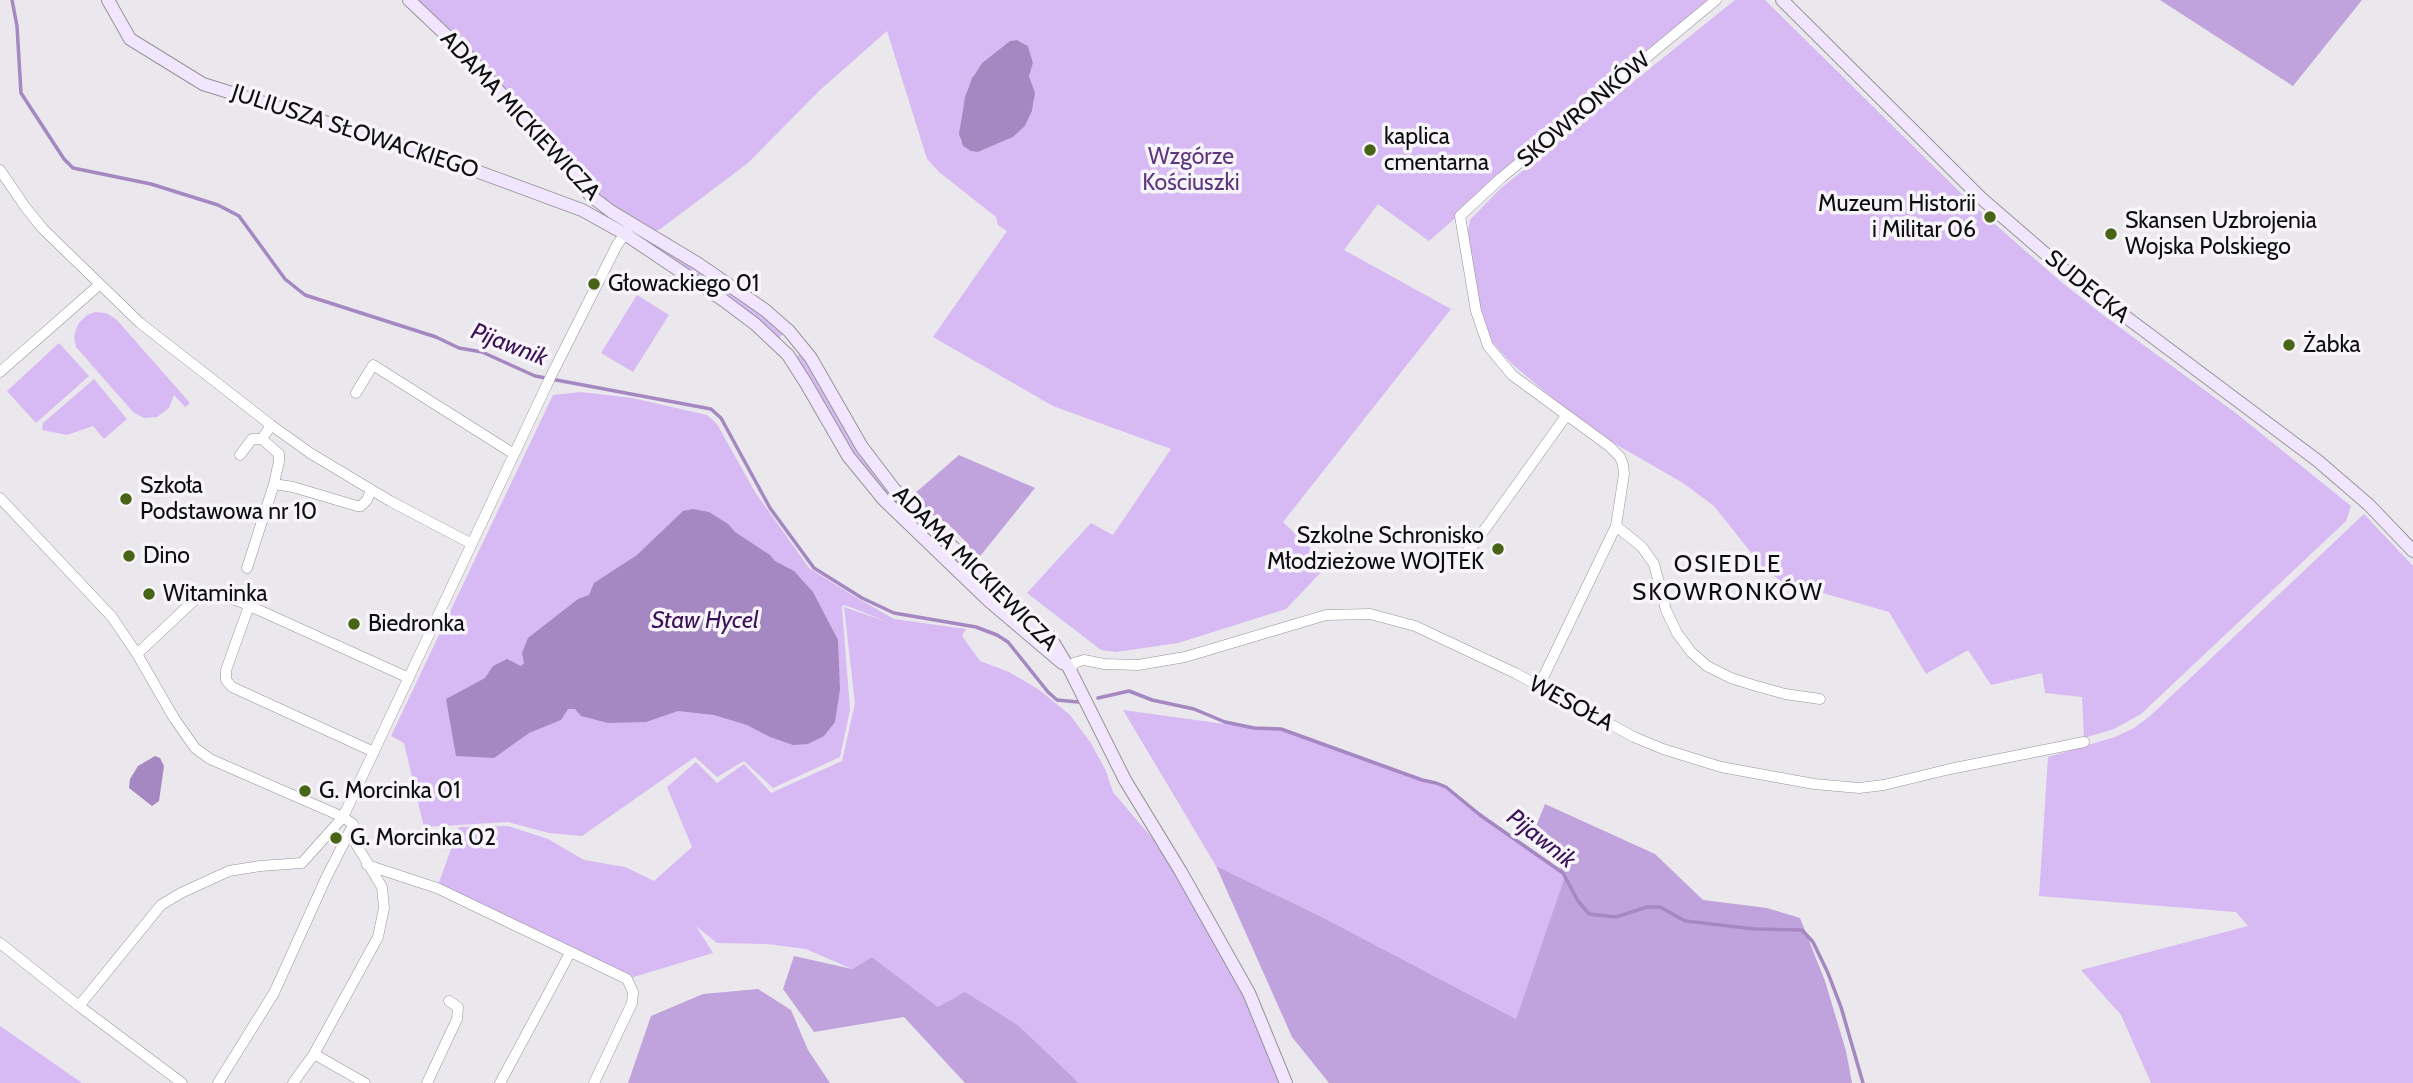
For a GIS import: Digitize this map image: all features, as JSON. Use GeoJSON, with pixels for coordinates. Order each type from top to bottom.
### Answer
{"type":"FeatureCollection","features":[{"type":"Feature","properties":{"kind":"street","name":"JULIUSZA SŁOWACKIEGO"},"geometry":{"type":"LineString","coordinates":[[108,0],[130,39],[203,84],[441,158],[628,229]]}},
{"type":"Feature","properties":{"kind":"street","name":"ADAMA MICKIEWICZA"},"geometry":{"type":"LineString","coordinates":[[409,0],[467,55],[592,197],[628,229],[697,263],[765,310],[789,331],[811,358],[862,447],[894,489],[1050,637],[1070,670],[1125,780],[1249,993],[1286,1083]]}},
{"type":"Feature","properties":{"kind":"street","name":"SKOWRONKÓW"},"geometry":{"type":"LineString","coordinates":[[1539,686],[1616,526],[1624,474],[1620,457],[1609,446],[1512,375],[1488,346],[1476,310],[1460,216],[1502,177],[1716,0]]}},
{"type":"Feature","properties":{"kind":"street","name":"SUDECKA"},"geometry":{"type":"LineString","coordinates":[[1782,0],[1981,198],[2070,275],[2318,461],[2368,505],[2413,551]]}},
{"type":"Feature","properties":{"kind":"street"},"geometry":{"type":"LineString","coordinates":[[0,170],[43,229],[140,323],[310,453],[472,544]]}},
{"type":"Feature","properties":{"kind":"street"},"geometry":{"type":"LineString","coordinates":[[582,210],[592,207],[592,197]]}},
{"type":"Feature","properties":{"kind":"street"},"geometry":{"type":"LineString","coordinates":[[79,1006],[161,905],[229,872],[260,866],[302,863],[343,817],[549,380],[628,229]]}},
{"type":"Feature","properties":{"kind":"street"},"geometry":{"type":"LineString","coordinates":[[0,372],[99,285]]}},
{"type":"Feature","properties":{"kind":"street"},"geometry":{"type":"LineString","coordinates":[[356,393],[373,365],[514,454]]}},
{"type":"Feature","properties":{"kind":"street"},"geometry":{"type":"LineString","coordinates":[[1462,557],[1475,543],[1566,416]]}},
{"type":"Feature","properties":{"kind":"street"},"geometry":{"type":"LineString","coordinates":[[262,439],[271,425]]}},
{"type":"Feature","properties":{"kind":"street"},"geometry":{"type":"LineString","coordinates":[[240,455],[252,439],[262,439],[279,454],[274,484],[247,568]]}},
{"type":"Feature","properties":{"kind":"street"},"geometry":{"type":"LineString","coordinates":[[274,484],[357,506],[361,506],[372,490]]}},
{"type":"Feature","properties":{"kind":"street"},"geometry":{"type":"LineString","coordinates":[[0,498],[112,617],[137,654],[174,719],[195,748],[230,769],[343,817],[353,824],[356,845],[382,887],[384,908],[378,937],[314,1054],[293,1083]]}},
{"type":"Feature","properties":{"kind":"street"},"geometry":{"type":"LineString","coordinates":[[1616,526],[1642,547],[1654,564],[1666,610],[1676,633],[1707,666],[1753,685],[1785,694],[1820,699]]}},
{"type":"Feature","properties":{"kind":"street"},"geometry":{"type":"LineString","coordinates":[[137,654],[206,592],[249,606],[409,678]]}},
{"type":"Feature","properties":{"kind":"street"},"geometry":{"type":"LineString","coordinates":[[249,606],[226,670],[226,680],[232,687],[374,752]]}},
{"type":"Feature","properties":{"kind":"street","name":"WESOŁA"},"geometry":{"type":"LineString","coordinates":[[1070,670],[1074,663],[1084,660],[1104,664],[1138,665],[1185,657],[1326,615],[1370,614],[1415,626],[1539,686],[1634,737],[1663,749],[1721,767],[1814,784],[1858,788],[1884,785],[2084,742]]}},
{"type":"Feature","properties":{"kind":"street"},"geometry":{"type":"LineString","coordinates":[[218,1083],[274,993],[353,824]]}},
{"type":"Feature","properties":{"kind":"street"},"geometry":{"type":"LineString","coordinates":[[367,865],[437,888],[627,979],[633,992],[632,1003],[594,1083]]}},
{"type":"Feature","properties":{"kind":"street"},"geometry":{"type":"LineString","coordinates":[[0,943],[182,1083]]}},
{"type":"Feature","properties":{"kind":"street"},"geometry":{"type":"LineString","coordinates":[[500,1083],[570,953]]}},
{"type":"Feature","properties":{"kind":"street"},"geometry":{"type":"LineString","coordinates":[[427,1083],[457,1019],[458,1007],[449,1001]]}},
{"type":"Feature","properties":{"kind":"street"},"geometry":{"type":"LineString","coordinates":[[314,1054],[365,1083]]}},
{"type":"Feature","properties":{"kind":"green space","name":"Wzgórze Kościuszki"},"geometry":{"type":"Polygon","coordinates":[[[409,0],[1716,0],[1429,241],[1378,204],[1344,250],[1451,309],[1283,522],[1328,565],[1286,609],[1178,643],[1116,652],[1101,650],[1027,593],[1091,523],[1113,535],[1171,449],[1053,406],[933,337],[1007,231],[998,225],[996,217],[939,172],[927,159],[887,31],[819,91],[748,163],[659,230],[645,231],[600,196],[532,123],[409,0]],[[1017,40],[1010,41],[982,63],[974,74],[962,113],[960,139],[978,152],[1013,137],[1025,126],[1034,101],[1029,76],[1033,63],[1028,46],[1017,40]]]}},
{"type":"Feature","properties":{"kind":"green space"},"geometry":{"type":"Polygon","coordinates":[[[1735,0],[1765,0],[1973,205],[2060,281],[2237,414],[2351,506],[2346,521],[2141,714],[2114,729],[2084,738],[2082,697],[2045,693],[2042,673],[1991,685],[1968,650],[1926,674],[1889,612],[1781,581],[1764,569],[1714,506],[1683,483],[1612,442],[1568,411],[1512,364],[1491,341],[1481,309],[1467,237],[1470,220],[1500,189],[1735,0]]]}},
{"type":"Feature","properties":{"kind":"green space"},"geometry":{"type":"Polygon","coordinates":[[[645,236],[672,251],[760,312],[784,333],[778,339],[642,240],[645,236]]]}},
{"type":"Feature","properties":{"kind":"green space"},"geometry":{"type":"Polygon","coordinates":[[[637,295],[669,315],[633,372],[601,353],[637,295]]]}},
{"type":"Feature","properties":{"kind":"green space"},"geometry":{"type":"Polygon","coordinates":[[[95,312],[106,313],[116,319],[190,403],[185,407],[174,395],[169,408],[157,417],[144,418],[133,412],[76,347],[74,336],[78,324],[87,315],[95,312]]]}},
{"type":"Feature","properties":{"kind":"green space"},"geometry":{"type":"Polygon","coordinates":[[[59,343],[89,376],[36,423],[7,391],[59,343]]]}},
{"type":"Feature","properties":{"kind":"green space"},"geometry":{"type":"Polygon","coordinates":[[[801,353],[911,514],[908,517],[853,453],[797,360],[801,353]]]}},
{"type":"Feature","properties":{"kind":"green space"},"geometry":{"type":"Polygon","coordinates":[[[94,379],[127,419],[104,439],[93,426],[67,435],[42,430],[43,423],[94,379]]]}},
{"type":"Feature","properties":{"kind":"green space"},"geometry":{"type":"Polygon","coordinates":[[[581,392],[632,398],[707,415],[717,424],[755,492],[809,568],[894,619],[966,629],[962,636],[980,661],[1009,672],[1038,689],[1070,715],[1091,743],[1106,771],[1113,792],[1181,872],[1223,945],[1286,1083],[1079,1083],[1019,1026],[938,1007],[872,957],[852,969],[806,949],[767,944],[717,943],[696,926],[713,953],[627,979],[437,888],[459,827],[508,826],[548,839],[584,860],[625,867],[654,881],[692,847],[667,787],[696,762],[717,783],[744,764],[771,793],[842,761],[855,703],[844,607],[890,623],[843,605],[850,710],[840,757],[773,788],[744,761],[717,777],[695,757],[582,836],[549,833],[508,822],[424,827],[404,743],[391,736],[553,395],[581,392]]]}},
{"type":"Feature","properties":{"kind":"green space"},"geometry":{"type":"Polygon","coordinates":[[[2364,514],[2413,566],[2413,1083],[2151,1083],[2121,1015],[2081,970],[2248,926],[2236,912],[2039,896],[2048,757],[2115,737],[2150,716],[2364,514]]]}},
{"type":"Feature","properties":{"kind":"green space"},"geometry":{"type":"Polygon","coordinates":[[[1123,710],[1254,728],[1281,729],[1436,783],[1446,787],[1565,876],[1516,1019],[1320,916],[1216,866],[1123,710]]]}},
{"type":"Feature","properties":{"kind":"green space"},"geometry":{"type":"Polygon","coordinates":[[[0,1026],[82,1083],[0,1083],[0,1026]]]}},
{"type":"Feature","properties":{"kind":"shaded area"},"geometry":{"type":"Polygon","coordinates":[[[2160,0],[2362,0],[2293,86],[2160,0]]]}},
{"type":"Feature","properties":{"kind":"shaded area"},"geometry":{"type":"Polygon","coordinates":[[[959,455],[1035,488],[977,560],[967,543],[948,524],[931,514],[913,495],[959,455]]]}},
{"type":"Feature","properties":{"kind":"shaded area"},"geometry":{"type":"Polygon","coordinates":[[[1545,804],[1655,854],[1703,900],[1767,908],[1800,918],[1825,981],[1846,1051],[1852,1083],[1329,1083],[1292,1037],[1216,866],[1320,916],[1516,1019],[1565,876],[1535,829],[1545,804]]]}},
{"type":"Feature","properties":{"kind":"shaded area"},"geometry":{"type":"Polygon","coordinates":[[[794,956],[852,969],[872,957],[938,1007],[965,992],[1019,1026],[1079,1083],[965,1083],[904,1017],[814,1032],[783,989],[794,956]]]}},
{"type":"Feature","properties":{"kind":"shaded area"},"geometry":{"type":"Polygon","coordinates":[[[758,989],[791,1010],[808,1050],[830,1083],[628,1083],[651,1016],[703,994],[758,989]]]}},
{"type":"Feature","properties":{"kind":"water"},"geometry":{"type":"Polygon","coordinates":[[[1017,40],[1028,46],[1033,63],[1029,76],[1035,93],[1032,111],[1025,126],[1013,137],[978,152],[971,151],[963,146],[959,134],[965,97],[972,78],[982,63],[1010,41],[1017,40]]]}},
{"type":"Feature","properties":{"kind":"water","name":"Staw Hycel"},"geometry":{"type":"Polygon","coordinates":[[[693,509],[709,512],[728,524],[775,561],[794,571],[813,592],[838,640],[840,689],[835,722],[824,736],[808,744],[793,745],[747,725],[714,715],[678,711],[646,722],[608,723],[581,716],[575,709],[568,709],[561,720],[529,733],[494,758],[456,756],[446,699],[485,678],[493,666],[507,659],[521,666],[524,663],[522,653],[528,638],[578,599],[589,595],[594,583],[637,555],[683,511],[693,509]]]}},
{"type":"Feature","properties":{"kind":"water"},"geometry":{"type":"Polygon","coordinates":[[[155,756],[160,758],[164,766],[159,801],[152,806],[129,788],[130,779],[138,766],[155,756]]]}},
{"type":"Feature","properties":{"kind":"waterway","name":"Pijawnik"},"geometry":{"type":"LineString","coordinates":[[12,0],[17,26],[21,93],[64,159],[73,168],[151,184],[218,205],[239,216],[285,279],[305,295],[436,337],[459,348],[482,352],[535,376],[711,409],[721,418],[770,508],[814,568],[862,598],[894,613],[976,627],[997,635],[1008,642],[1057,700],[1078,702]]}},
{"type":"Feature","properties":{"kind":"waterway","name":"Pijawnik"},"geometry":{"type":"LineString","coordinates":[[1098,698],[1129,691],[1152,700],[1194,709],[1225,722],[1254,728],[1281,729],[1446,787],[1480,815],[1563,873],[1578,901],[1589,914],[1616,917],[1647,907],[1660,907],[1685,921],[1755,929],[1802,930],[1813,942],[1828,973],[1863,1083]]}},
{"type":"Feature","properties":{"kind":"place","name":"kaplica cmentarna"},"geometry":{"type":"Point","coordinates":[1370,150]}},
{"type":"Feature","properties":{"kind":"place","name":"Muzeum Historii i Militar 06"},"geometry":{"type":"Point","coordinates":[1990,217]}},
{"type":"Feature","properties":{"kind":"place","name":"Skansen Uzbrojenia Wojska Polskiego"},"geometry":{"type":"Point","coordinates":[2111,234]}},
{"type":"Feature","properties":{"kind":"place","name":"Głowackiego 01"},"geometry":{"type":"Point","coordinates":[594,284]}},
{"type":"Feature","properties":{"kind":"place","name":"Żabka"},"geometry":{"type":"Point","coordinates":[2289,345]}},
{"type":"Feature","properties":{"kind":"place","name":"Szkoła Podstawowa nr 10"},"geometry":{"type":"Point","coordinates":[126,499]}},
{"type":"Feature","properties":{"kind":"place","name":"Szkolne Schronisko Młodzieżowe WOJTEK"},"geometry":{"type":"Point","coordinates":[1498,549]}},
{"type":"Feature","properties":{"kind":"place","name":"Dino"},"geometry":{"type":"Point","coordinates":[129,556]}},
{"type":"Feature","properties":{"kind":"place","name":"Witaminka"},"geometry":{"type":"Point","coordinates":[149,594]}},
{"type":"Feature","properties":{"kind":"place","name":"Biedronka"},"geometry":{"type":"Point","coordinates":[354,624]}},
{"type":"Feature","properties":{"kind":"place","name":"G. Morcinka 01"},"geometry":{"type":"Point","coordinates":[305,791]}},
{"type":"Feature","properties":{"kind":"place","name":"G. Morcinka 02"},"geometry":{"type":"Point","coordinates":[336,838]}},
{"type":"Feature","properties":{"kind":"district","name":"OSIEDLE SKOWRONKÓW"},"geometry":{"type":"Point","coordinates":[1728,579]}}]}
